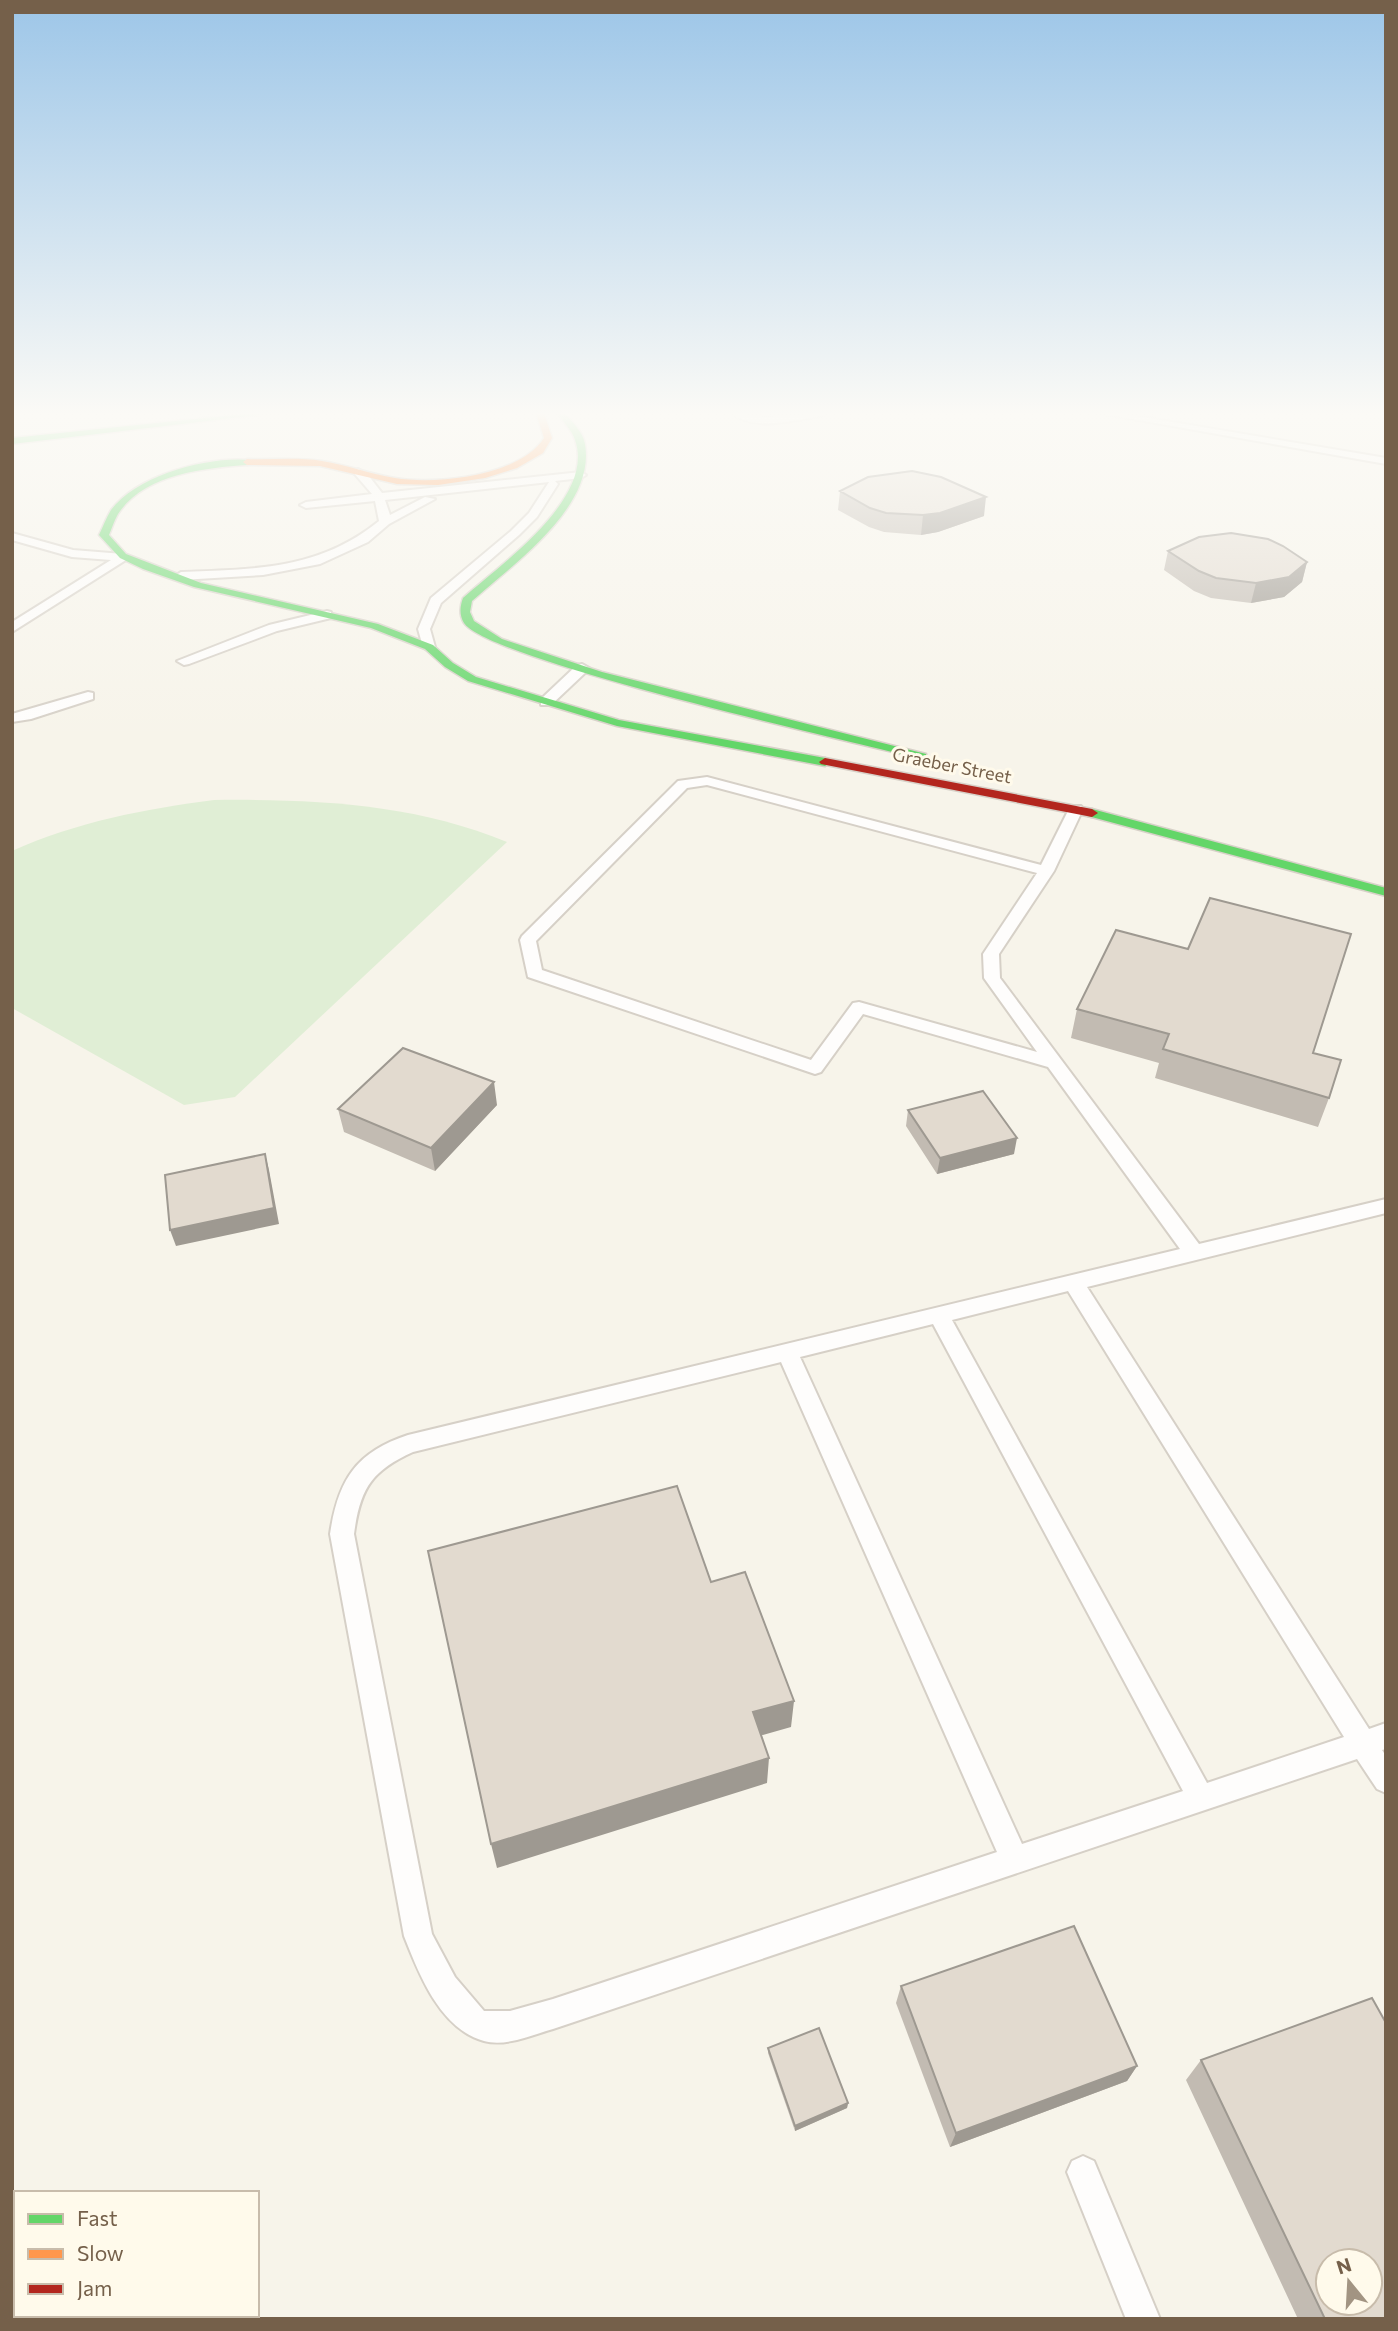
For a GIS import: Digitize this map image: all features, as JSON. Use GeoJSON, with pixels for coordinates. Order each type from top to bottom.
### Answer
{"type":"FeatureCollection","features":[{"type":"Feature","properties":{"kind":"street"},"geometry":{"type":"LineString","coordinates":[[107,522],[104,535],[111,547],[123,558]]}},
{"type":"Feature","properties":{"kind":"street","name":"Graeber Street"},"geometry":{"type":"LineString","coordinates":[[552,522],[467,600],[469,623],[498,642],[542,657],[942,761]]}},
{"type":"Feature","properties":{"kind":"street","name":"Graeber Street"},"geometry":{"type":"LineString","coordinates":[[123,558],[149,569],[181,576],[198,585],[374,626],[429,647],[449,665],[472,679],[617,723],[1076,809],[1386,892]]}},
{"type":"Feature","properties":{"kind":"street"},"geometry":{"type":"LineString","coordinates":[[1046,787],[1215,829]]}},
{"type":"Feature","properties":{"kind":"lane"},"geometry":{"type":"LineString","coordinates":[[181,576],[271,571],[325,559],[366,539],[386,522]]}},
{"type":"Feature","properties":{"kind":"lane"},"geometry":{"type":"LineString","coordinates":[[429,647],[424,629],[435,601],[526,522]]}},
{"type":"Feature","properties":{"kind":"lane"},"geometry":{"type":"LineString","coordinates":[[12,536],[72,553],[123,558]]}},
{"type":"Feature","properties":{"kind":"lane"},"geometry":{"type":"LineString","coordinates":[[12,628],[123,558]]}},
{"type":"Feature","properties":{"kind":"lane"},"geometry":{"type":"LineString","coordinates":[[184,661],[273,628],[327,615]]}},
{"type":"Feature","properties":{"kind":"lane"},"geometry":{"type":"LineString","coordinates":[[546,702],[582,668]]}},
{"type":"Feature","properties":{"kind":"lane"},"geometry":{"type":"LineString","coordinates":[[12,718],[88,696]]}},
{"type":"Feature","properties":{"kind":"lane"},"geometry":{"type":"LineString","coordinates":[[1046,871],[707,781],[683,783],[528,940],[534,973],[815,1068],[859,1007],[1054,1063]]}},
{"type":"Feature","properties":{"kind":"lane"},"geometry":{"type":"LineString","coordinates":[[1076,809],[1046,871],[991,954],[992,978],[1194,1253]]}},
{"type":"Feature","properties":{"kind":"lane"},"geometry":{"type":"LineString","coordinates":[[1374,1740],[516,2025],[482,2026],[457,2006],[434,1970],[418,1936],[342,1534],[345,1509],[356,1483],[376,1459],[408,1444],[1386,1206]]}},
{"type":"Feature","properties":{"kind":"lane"},"geometry":{"type":"LineString","coordinates":[[1073,1282],[1374,1740],[1386,1780]]}},
{"type":"Feature","properties":{"kind":"lane"},"geometry":{"type":"LineString","coordinates":[[939,1315],[1201,1798]]}},
{"type":"Feature","properties":{"kind":"lane"},"geometry":{"type":"LineString","coordinates":[[787,1352],[1015,1860]]}},
{"type":"Feature","properties":{"kind":"lane"},"geometry":{"type":"LineString","coordinates":[[1083,2172],[1143,2319]]}},
{"type":"Feature","properties":{"kind":"green space"},"geometry":{"type":"Polygon","coordinates":[[[214,800],[326,803],[399,811],[471,829],[507,842],[235,1097],[184,1105],[12,1008],[12,851],[86,824],[214,800]]]}},
{"type":"Feature","properties":{"kind":"building"},"geometry":{"type":"Polygon","coordinates":[[[1231,533],[1268,539],[1307,562],[1289,577],[1256,583],[1216,578],[1199,571],[1168,551],[1199,537],[1231,533]]]}},
{"type":"Feature","properties":{"kind":"building"},"geometry":{"type":"Polygon","coordinates":[[[1210,898],[1351,934],[1313,1053],[1341,1060],[1329,1098],[1163,1049],[1169,1034],[1077,1009],[1116,930],[1188,949],[1210,898]]]}},
{"type":"Feature","properties":{"kind":"building"},"geometry":{"type":"Polygon","coordinates":[[[403,1048],[494,1082],[431,1148],[338,1109],[403,1048]]]}},
{"type":"Feature","properties":{"kind":"building"},"geometry":{"type":"Polygon","coordinates":[[[983,1091],[1017,1138],[940,1158],[908,1110],[983,1091]]]}},
{"type":"Feature","properties":{"kind":"building"},"geometry":{"type":"Polygon","coordinates":[[[265,1154],[274,1208],[170,1230],[165,1175],[265,1154]]]}},
{"type":"Feature","properties":{"kind":"building"},"geometry":{"type":"Polygon","coordinates":[[[677,1486],[711,1582],[745,1572],[794,1701],[753,1712],[769,1758],[491,1844],[428,1551],[677,1486]]]}},
{"type":"Feature","properties":{"kind":"building"},"geometry":{"type":"Polygon","coordinates":[[[1074,1926],[1137,2066],[956,2133],[901,1986],[1074,1926]]]}},
{"type":"Feature","properties":{"kind":"building"},"geometry":{"type":"Polygon","coordinates":[[[1372,1998],[1386,2023],[1386,2319],[1324,2317],[1384,2317],[1384,2247],[1314,2247],[1314,2296],[1201,2060],[1372,1998]]]}},
{"type":"Feature","properties":{"kind":"building"},"geometry":{"type":"Polygon","coordinates":[[[819,2028],[848,2103],[795,2126],[768,2048],[819,2028]]]}},
{"type":"Feature","properties":{"kind":"traffic: fast"},"geometry":{"type":"LineString","coordinates":[[110,522],[104,535],[123,556],[146,567],[198,585],[374,626],[429,647],[449,665],[472,679],[617,723],[825,762]]}},
{"type":"Feature","properties":{"kind":"traffic: fast"},"geometry":{"type":"LineString","coordinates":[[551,522],[523,551],[467,600],[465,612],[469,623],[498,641],[598,674],[922,756]]}},
{"type":"Feature","properties":{"kind":"traffic: fast"},"geometry":{"type":"LineString","coordinates":[[1092,813],[1386,892]]}},
{"type":"Feature","properties":{"kind":"traffic: jam"},"geometry":{"type":"LineString","coordinates":[[825,762],[1092,813]]}}]}
